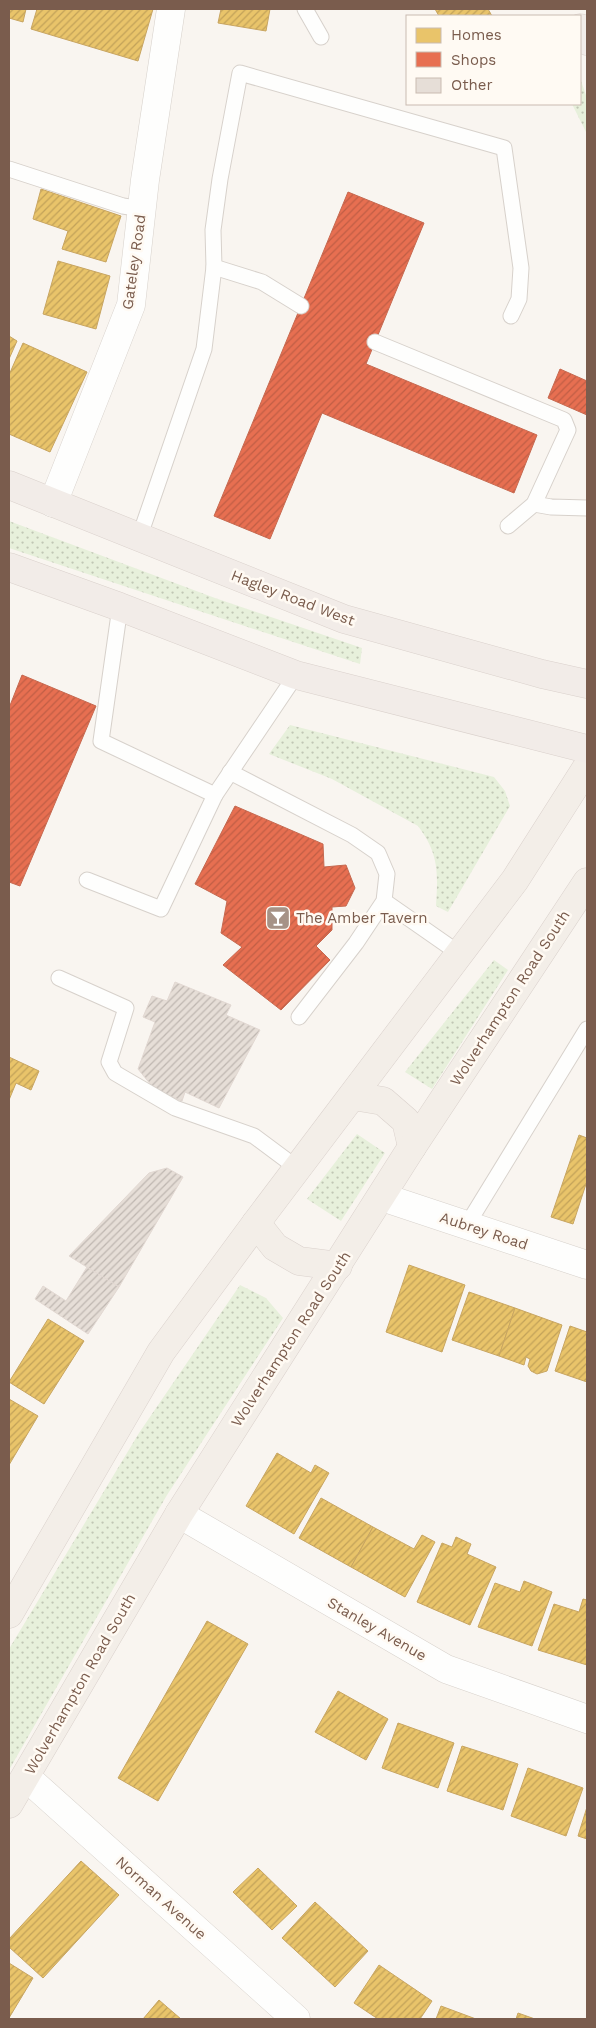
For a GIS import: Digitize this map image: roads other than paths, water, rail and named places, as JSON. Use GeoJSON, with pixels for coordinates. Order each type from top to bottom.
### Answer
{"type":"FeatureCollection","features":[{"type":"Feature","properties":{"kind":"highway"},"geometry":{"type":"LineString","coordinates":[[581,30],[587,42]]}},
{"type":"Feature","properties":{"kind":"highway","name":"Hagley Road West"},"geometry":{"type":"LineString","coordinates":[[9,484],[52,503],[344,619],[542,674],[587,684]]}},
{"type":"Feature","properties":{"kind":"highway"},"geometry":{"type":"LineString","coordinates":[[9,568],[120,607],[296,675],[587,748]]}},
{"type":"Feature","properties":{"kind":"main road"},"geometry":{"type":"LineString","coordinates":[[9,1614],[161,1352],[520,872],[587,767]]}},
{"type":"Feature","properties":{"kind":"main road","name":"Wolverhampton Road South"},"geometry":{"type":"LineString","coordinates":[[9,1804],[179,1514],[412,1147],[587,882]]}},
{"type":"Feature","properties":{"kind":"main road"},"geometry":{"type":"LineString","coordinates":[[353,1096],[383,1101],[389,1106],[406,1121],[412,1147]]}},
{"type":"Feature","properties":{"kind":"main road"},"geometry":{"type":"LineString","coordinates":[[256,1223],[274,1246],[299,1261],[338,1266]]}},
{"type":"Feature","properties":{"kind":"street","name":"Gateley Road"},"geometry":{"type":"LineString","coordinates":[[52,503],[131,305],[142,208],[171,9]]}},
{"type":"Feature","properties":{"kind":"street","name":"Aubrey Road"},"geometry":{"type":"LineString","coordinates":[[382,1196],[587,1265]]}},
{"type":"Feature","properties":{"kind":"street","name":"Stanley Avenue"},"geometry":{"type":"LineString","coordinates":[[179,1514],[446,1669],[587,1719]]}},
{"type":"Feature","properties":{"kind":"street","name":"Norman Avenue"},"geometry":{"type":"LineString","coordinates":[[26,1777],[296,2019]]}},
{"type":"Feature","properties":{"kind":"lane"},"geometry":{"type":"LineString","coordinates":[[305,9],[321,37]]}},
{"type":"Feature","properties":{"kind":"lane"},"geometry":{"type":"LineString","coordinates":[[139,538],[204,349],[214,267],[213,230],[215,211],[240,73],[504,148],[520,268],[519,299],[511,316]]}},
{"type":"Feature","properties":{"kind":"lane"},"geometry":{"type":"LineString","coordinates":[[9,169],[123,206],[142,208]]}},
{"type":"Feature","properties":{"kind":"lane"},"geometry":{"type":"LineString","coordinates":[[214,267],[262,282],[301,306]]}},
{"type":"Feature","properties":{"kind":"lane"},"geometry":{"type":"LineString","coordinates":[[375,342],[564,420],[568,430],[534,504],[508,526]]}},
{"type":"Feature","properties":{"kind":"lane"},"geometry":{"type":"LineString","coordinates":[[534,504],[551,507],[587,508]]}},
{"type":"Feature","properties":{"kind":"lane"},"geometry":{"type":"LineString","coordinates":[[120,607],[101,742],[215,795]]}},
{"type":"Feature","properties":{"kind":"lane"},"geometry":{"type":"LineString","coordinates":[[87,880],[161,909],[215,795],[296,675]]}},
{"type":"Feature","properties":{"kind":"lane"},"geometry":{"type":"LineString","coordinates":[[230,772],[352,835],[378,853],[387,874],[384,901],[356,943],[299,1017]]}},
{"type":"Feature","properties":{"kind":"lane"},"geometry":{"type":"LineString","coordinates":[[384,901],[460,954]]}},
{"type":"Feature","properties":{"kind":"lane"},"geometry":{"type":"LineString","coordinates":[[59,978],[126,1008],[109,1062],[116,1073],[175,1108],[254,1136],[298,1168]]}},
{"type":"Feature","properties":{"kind":"lane"},"geometry":{"type":"LineString","coordinates":[[467,1225],[587,1029]]}},
{"type":"Feature","properties":{"kind":"place","name":"The Amber Tavern"},"geometry":{"type":"Point","coordinates":[278,918]}}]}
